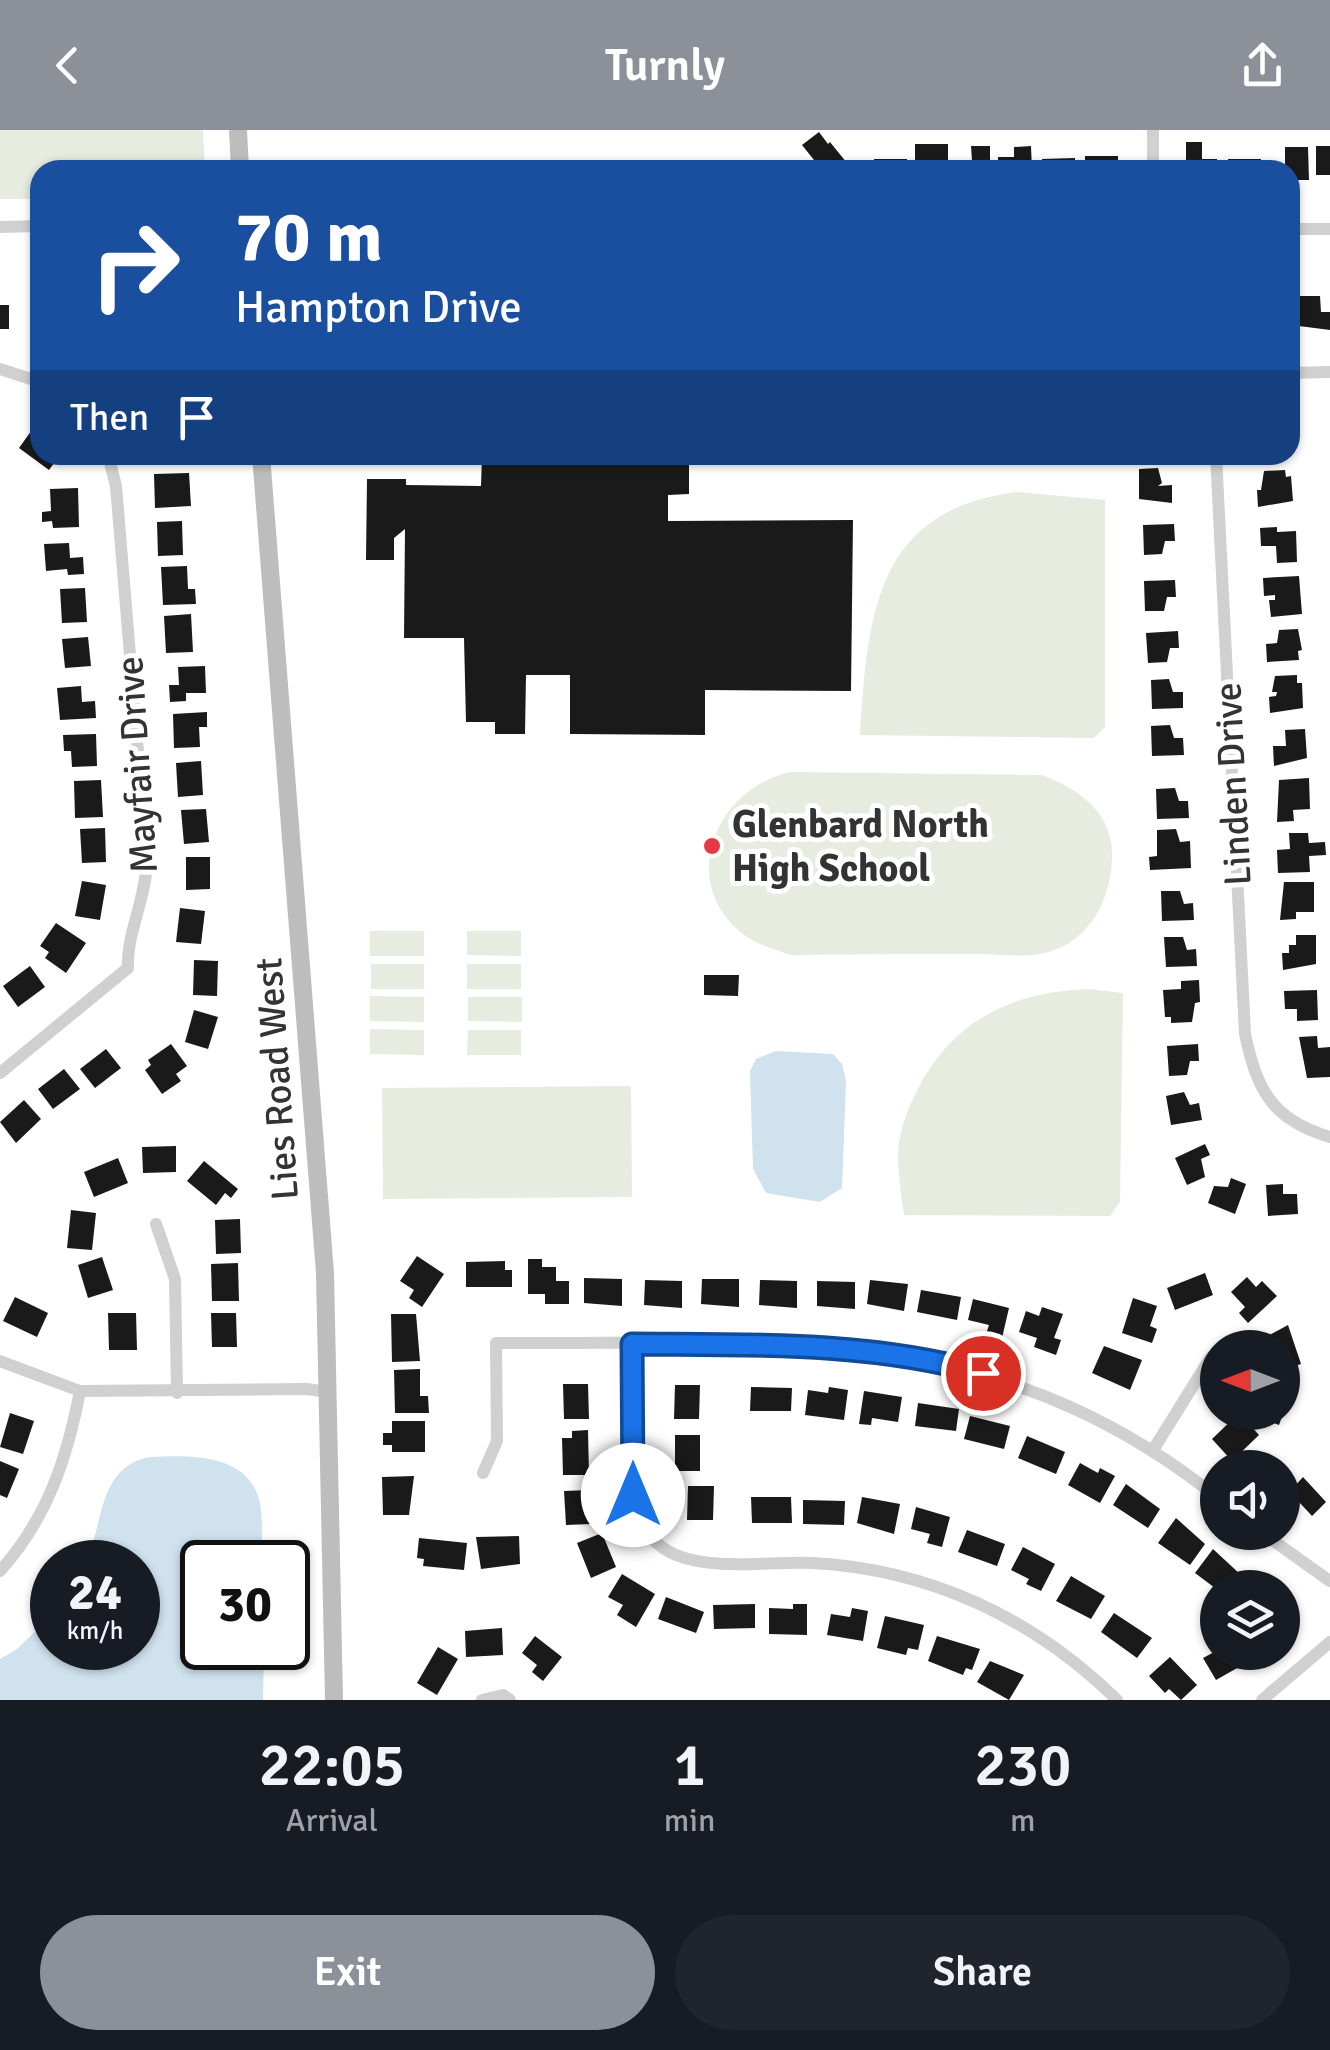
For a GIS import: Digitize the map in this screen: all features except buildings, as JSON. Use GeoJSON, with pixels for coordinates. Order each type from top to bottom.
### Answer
{"type":"FeatureCollection","features":[{"type":"Feature","properties":{"kind":"street"},"geometry":{"type":"LineString","coordinates":[[238,130],[240,160]]}},
{"type":"Feature","properties":{"kind":"street"},"geometry":{"type":"LineString","coordinates":[[1153,130],[1153,160]]}},
{"type":"Feature","properties":{"kind":"street"},"geometry":{"type":"LineString","coordinates":[[0,226],[30,226]]}},
{"type":"Feature","properties":{"kind":"street"},"geometry":{"type":"LineString","coordinates":[[1300,229],[1330,229]]}},
{"type":"Feature","properties":{"kind":"street"},"geometry":{"type":"LineString","coordinates":[[0,369],[30,379]]}},
{"type":"Feature","properties":{"kind":"street"},"geometry":{"type":"LineString","coordinates":[[1300,372],[1330,372]]}},
{"type":"Feature","properties":{"kind":"street","name":"Mayfair Drive"},"geometry":{"type":"LineString","coordinates":[[0,1073],[128,968],[127,951],[144,902],[146,842],[116,486],[111,465]]}},
{"type":"Feature","properties":{"kind":"street","name":"Lies Road West"},"geometry":{"type":"LineString","coordinates":[[262,465],[325,1273],[334,1700]]}},
{"type":"Feature","properties":{"kind":"street","name":"Linden Drive"},"geometry":{"type":"LineString","coordinates":[[1217,465],[1245,1034],[1252,1065],[1273,1108],[1330,1136]]}},
{"type":"Feature","properties":{"kind":"street"},"geometry":{"type":"LineString","coordinates":[[156,1224],[175,1279],[177,1393]]}},
{"type":"Feature","properties":{"kind":"street"},"geometry":{"type":"LineString","coordinates":[[483,1474],[497,1441],[496,1342],[836,1347],[930,1360],[1040,1393],[1093,1416],[1153,1450],[1200,1485]]}},
{"type":"Feature","properties":{"kind":"street"},"geometry":{"type":"LineString","coordinates":[[632,1344],[634,1504],[643,1526],[664,1549],[694,1560],[835,1565],[925,1582],[992,1608],[1035,1633],[1117,1700]]}},
{"type":"Feature","properties":{"kind":"street"},"geometry":{"type":"LineString","coordinates":[[0,1361],[80,1391],[177,1393],[307,1388],[327,1392]]}},
{"type":"Feature","properties":{"kind":"street"},"geometry":{"type":"LineString","coordinates":[[1153,1450],[1200,1375]]}},
{"type":"Feature","properties":{"kind":"street"},"geometry":{"type":"LineString","coordinates":[[0,1570],[34,1527],[50,1497],[70,1442],[80,1391]]}},
{"type":"Feature","properties":{"kind":"street"},"geometry":{"type":"LineString","coordinates":[[1286,1550],[1330,1581]]}},
{"type":"Feature","properties":{"kind":"street"},"geometry":{"type":"LineString","coordinates":[[1262,1700],[1330,1642]]}},
{"type":"Feature","properties":{"kind":"street"},"geometry":{"type":"LineString","coordinates":[[482,1700],[503,1695],[510,1700]]}},
{"type":"Feature","properties":{"kind":"shaded area"},"geometry":{"type":"Polygon","coordinates":[[[0,130],[203,130],[204,160],[30,160],[30,199],[0,199],[0,130]]]}},
{"type":"Feature","properties":{"kind":"shaded area"},"geometry":{"type":"Polygon","coordinates":[[[1018,492],[1105,500],[1105,727],[1094,738],[860,735],[876,610],[888,575],[907,545],[934,520],[970,502],[1018,492]]]}},
{"type":"Feature","properties":{"kind":"shaded area"},"geometry":{"type":"Polygon","coordinates":[[[791,772],[1042,775],[1080,795],[1106,826],[1112,855],[1103,902],[1074,940],[1036,954],[792,955],[762,945],[736,928],[719,906],[710,882],[709,858],[728,813],[745,795],[766,780],[791,772]]]}},
{"type":"Feature","properties":{"kind":"shaded area"},"geometry":{"type":"Polygon","coordinates":[[[370,931],[424,931],[424,956],[370,956],[370,931]]]}},
{"type":"Feature","properties":{"kind":"shaded area"},"geometry":{"type":"Polygon","coordinates":[[[467,931],[521,931],[521,956],[467,955],[467,931]]]}},
{"type":"Feature","properties":{"kind":"shaded area"},"geometry":{"type":"Polygon","coordinates":[[[371,964],[424,964],[424,989],[371,989],[371,964]]]}},
{"type":"Feature","properties":{"kind":"shaded area"},"geometry":{"type":"Polygon","coordinates":[[[467,964],[521,964],[521,989],[467,989],[467,964]]]}},
{"type":"Feature","properties":{"kind":"shaded area"},"geometry":{"type":"Polygon","coordinates":[[[1088,989],[1123,993],[1120,1202],[1110,1216],[904,1215],[898,1161],[900,1134],[913,1098],[937,1059],[972,1024],[992,1012],[1037,996],[1088,989]]]}},
{"type":"Feature","properties":{"kind":"shaded area"},"geometry":{"type":"Polygon","coordinates":[[[370,996],[424,997],[424,1022],[370,1021],[370,996]]]}},
{"type":"Feature","properties":{"kind":"shaded area"},"geometry":{"type":"Polygon","coordinates":[[[468,997],[522,997],[522,1022],[468,1021],[468,997]]]}},
{"type":"Feature","properties":{"kind":"shaded area"},"geometry":{"type":"Polygon","coordinates":[[[370,1029],[424,1030],[424,1055],[370,1054],[370,1029]]]}},
{"type":"Feature","properties":{"kind":"shaded area"},"geometry":{"type":"Polygon","coordinates":[[[468,1030],[521,1030],[521,1055],[467,1055],[468,1030]]]}},
{"type":"Feature","properties":{"kind":"shaded area"},"geometry":{"type":"Polygon","coordinates":[[[631,1086],[632,1197],[383,1199],[382,1088],[631,1086]]]}},
{"type":"Feature","properties":{"kind":"water"},"geometry":{"type":"Polygon","coordinates":[[[776,1051],[833,1054],[842,1064],[846,1081],[842,1188],[820,1202],[766,1193],[753,1169],[750,1071],[756,1059],[776,1051]]]}},
{"type":"Feature","properties":{"kind":"water"},"geometry":{"type":"Polygon","coordinates":[[[151,1457],[198,1457],[229,1465],[252,1484],[261,1507],[262,1540],[180,1540],[180,1670],[264,1670],[263,1700],[0,1700],[0,1659],[30,1636],[30,1670],[160,1670],[160,1540],[94,1540],[112,1483],[134,1462],[151,1457]]]}},
{"type":"Feature","properties":{"kind":"place","name":"Glenbard North High School"},"geometry":{"type":"Point","coordinates":[712,846]}},
{"type":"Feature","properties":{"kind":"route"},"geometry":{"type":"LineString","coordinates":[[633,1495],[632,1344],[836,1347],[930,1360],[983,1373]]}}]}
